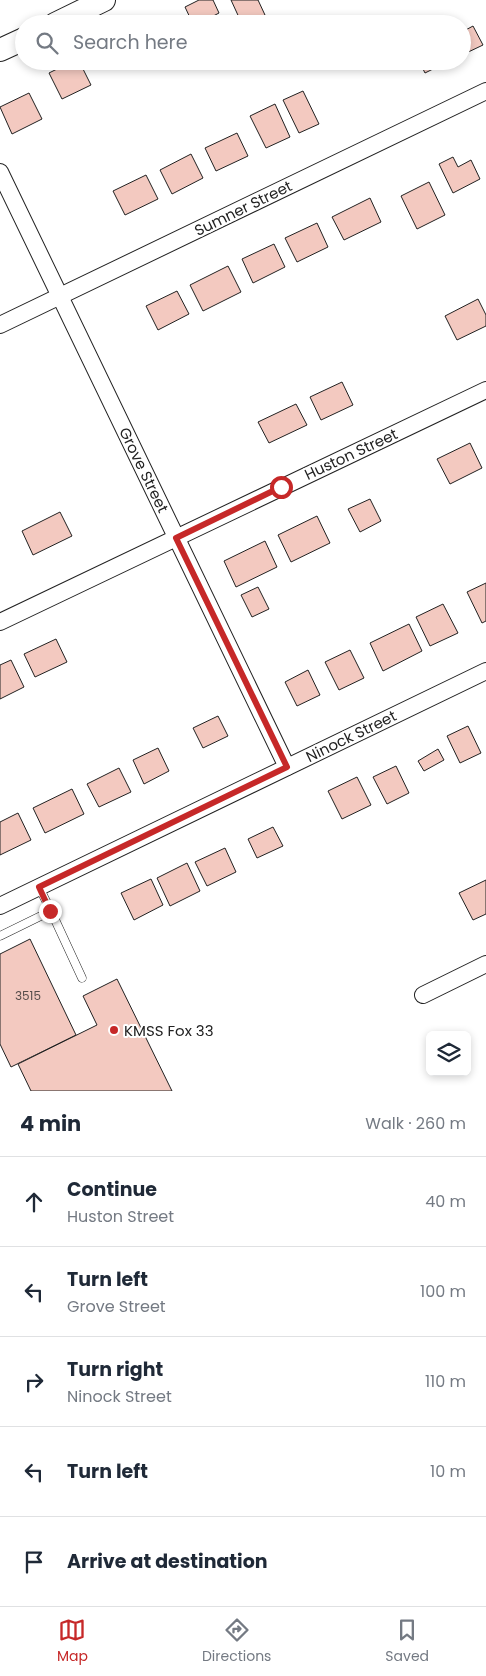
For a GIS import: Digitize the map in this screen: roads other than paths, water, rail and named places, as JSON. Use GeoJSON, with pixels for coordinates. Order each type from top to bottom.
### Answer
{"type":"FeatureCollection","features":[{"type":"Feature","properties":{"kind":"street"},"geometry":{"type":"LineString","coordinates":[[73,15],[104,0]]}},
{"type":"Feature","properties":{"kind":"street"},"geometry":{"type":"LineString","coordinates":[[0,50],[15,43]]}},
{"type":"Feature","properties":{"kind":"street","name":"Sumner Street"},"geometry":{"type":"LineString","coordinates":[[0,325],[486,91]]}},
{"type":"Feature","properties":{"kind":"street","name":"Grove Street"},"geometry":{"type":"LineString","coordinates":[[0,172],[287,767]]}},
{"type":"Feature","properties":{"kind":"street","name":"Huston Street"},"geometry":{"type":"LineString","coordinates":[[0,622],[486,390]]}},
{"type":"Feature","properties":{"kind":"street","name":"Ninock Street"},"geometry":{"type":"LineString","coordinates":[[0,906],[486,671]]}},
{"type":"Feature","properties":{"kind":"street"},"geometry":{"type":"LineString","coordinates":[[423,995],[486,964]]}},
{"type":"Feature","properties":{"kind":"lane"},"geometry":{"type":"LineString","coordinates":[[39,887],[82,978]]}},
{"type":"Feature","properties":{"kind":"lane"},"geometry":{"type":"LineString","coordinates":[[0,936],[50,911]]}},
{"type":"Feature","properties":{"kind":"place","name":"KMSS Fox 33"},"geometry":{"type":"Point","coordinates":[114,1030]}}]}
